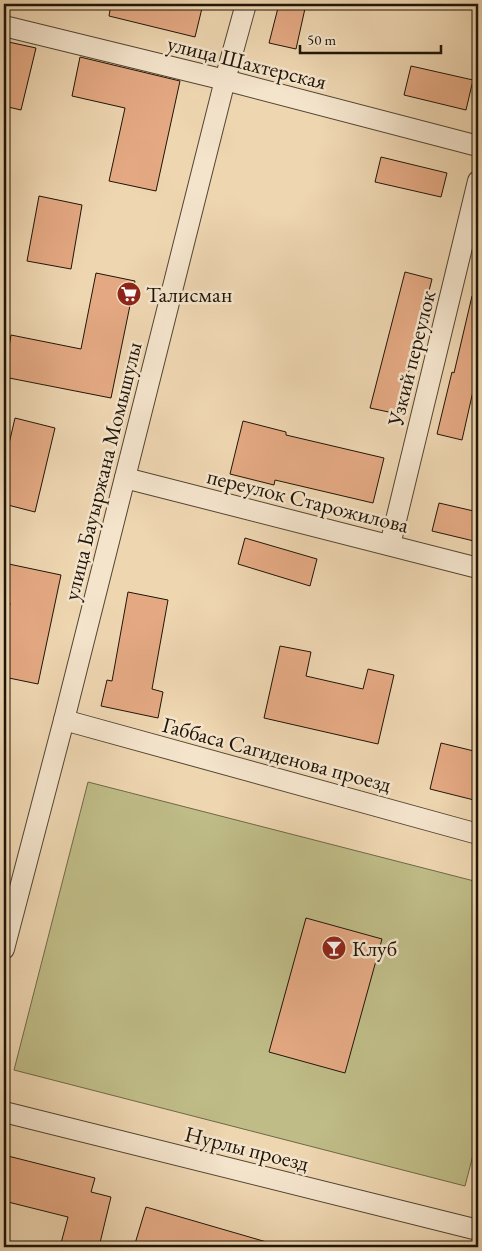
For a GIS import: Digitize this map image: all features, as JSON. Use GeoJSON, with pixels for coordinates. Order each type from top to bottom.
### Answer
{"type":"FeatureCollection","features":[{"type":"Feature","properties":{"kind":"street","name":"улица Бауыржана Момышулы"},"geometry":{"type":"LineString","coordinates":[[5,937],[64,720],[225,80],[246,4]]}},
{"type":"Feature","properties":{"kind":"street","name":"улица Шахтерская"},"geometry":{"type":"LineString","coordinates":[[4,26],[225,80],[478,146]]}},
{"type":"Feature","properties":{"kind":"street","name":"Узкий переулок"},"geometry":{"type":"LineString","coordinates":[[390,545],[478,181]]}},
{"type":"Feature","properties":{"kind":"street","name":"переулок Старожилова"},"geometry":{"type":"LineString","coordinates":[[125,478],[478,568]]}},
{"type":"Feature","properties":{"kind":"street","name":"Габбаса Сагиденова проезд"},"geometry":{"type":"LineString","coordinates":[[64,720],[478,834]]}},
{"type":"Feature","properties":{"kind":"street","name":"Нурлы проезд"},"geometry":{"type":"LineString","coordinates":[[4,1112],[478,1230]]}},
{"type":"Feature","properties":{"kind":"shaded area"},"geometry":{"type":"Polygon","coordinates":[[[88,782],[478,882],[478,1136],[465,1186],[14,1070],[88,782]]]}},
{"type":"Feature","properties":{"kind":"building"},"geometry":{"type":"Polygon","coordinates":[[[111,4],[203,4],[195,37],[109,16],[111,4]]]}},
{"type":"Feature","properties":{"kind":"building"},"geometry":{"type":"Polygon","coordinates":[[[279,4],[306,4],[296,49],[269,43],[279,4]]]}},
{"type":"Feature","properties":{"kind":"building"},"geometry":{"type":"Polygon","coordinates":[[[4,41],[36,48],[21,110],[4,106],[4,41]]]}},
{"type":"Feature","properties":{"kind":"building"},"geometry":{"type":"Polygon","coordinates":[[[80,57],[180,81],[156,191],[109,181],[125,108],[72,96],[80,57]]]}},
{"type":"Feature","properties":{"kind":"building"},"geometry":{"type":"Polygon","coordinates":[[[411,66],[473,80],[466,110],[404,95],[411,66]]]}},
{"type":"Feature","properties":{"kind":"building"},"geometry":{"type":"Polygon","coordinates":[[[381,157],[447,173],[441,197],[375,182],[381,157]]]}},
{"type":"Feature","properties":{"kind":"building"},"geometry":{"type":"Polygon","coordinates":[[[39,196],[82,205],[71,269],[27,261],[39,196]]]}},
{"type":"Feature","properties":{"kind":"building"},"geometry":{"type":"Polygon","coordinates":[[[405,272],[432,279],[398,414],[370,408],[405,272]]]}},
{"type":"Feature","properties":{"kind":"building"},"geometry":{"type":"Polygon","coordinates":[[[96,273],[135,281],[111,398],[4,377],[11,335],[81,349],[96,273]]]}},
{"type":"Feature","properties":{"kind":"building"},"geometry":{"type":"Polygon","coordinates":[[[472,296],[478,297],[478,369],[462,440],[437,434],[472,296]]]}},
{"type":"Feature","properties":{"kind":"building"},"geometry":{"type":"Polygon","coordinates":[[[15,418],[55,428],[35,512],[4,504],[4,447],[8,448],[15,418]]]}},
{"type":"Feature","properties":{"kind":"building"},"geometry":{"type":"Polygon","coordinates":[[[243,421],[286,432],[286,435],[384,458],[373,503],[275,480],[274,485],[230,474],[243,421]]]}},
{"type":"Feature","properties":{"kind":"building"},"geometry":{"type":"Polygon","coordinates":[[[439,503],[478,512],[478,542],[432,531],[439,503]]]}},
{"type":"Feature","properties":{"kind":"building"},"geometry":{"type":"Polygon","coordinates":[[[245,538],[317,559],[310,586],[238,564],[245,538]]]}},
{"type":"Feature","properties":{"kind":"building"},"geometry":{"type":"Polygon","coordinates":[[[4,563],[61,575],[38,684],[4,677],[4,633],[10,603],[4,602],[4,563]]]}},
{"type":"Feature","properties":{"kind":"building"},"geometry":{"type":"Polygon","coordinates":[[[128,592],[168,600],[152,689],[163,692],[158,718],[101,706],[107,680],[112,681],[128,592]]]}},
{"type":"Feature","properties":{"kind":"building"},"geometry":{"type":"Polygon","coordinates":[[[280,646],[311,652],[306,676],[363,689],[368,669],[394,675],[378,744],[264,718],[280,646]]]}},
{"type":"Feature","properties":{"kind":"building"},"geometry":{"type":"Polygon","coordinates":[[[441,743],[478,752],[478,801],[430,789],[441,743]]]}},
{"type":"Feature","properties":{"kind":"building"},"geometry":{"type":"Polygon","coordinates":[[[306,918],[382,939],[345,1073],[269,1052],[306,918]]]}},
{"type":"Feature","properties":{"kind":"building"},"geometry":{"type":"Polygon","coordinates":[[[4,1155],[95,1178],[91,1192],[111,1197],[99,1247],[60,1247],[68,1217],[4,1201],[4,1155]]]}},
{"type":"Feature","properties":{"kind":"building"},"geometry":{"type":"Polygon","coordinates":[[[146,1207],[270,1243],[269,1247],[134,1247],[146,1207]]]}},
{"type":"Feature","properties":{"kind":"place","name":"Талисман"},"geometry":{"type":"Point","coordinates":[129,294]}},
{"type":"Feature","properties":{"kind":"place","name":"Клуб"},"geometry":{"type":"Point","coordinates":[334,948]}}]}
